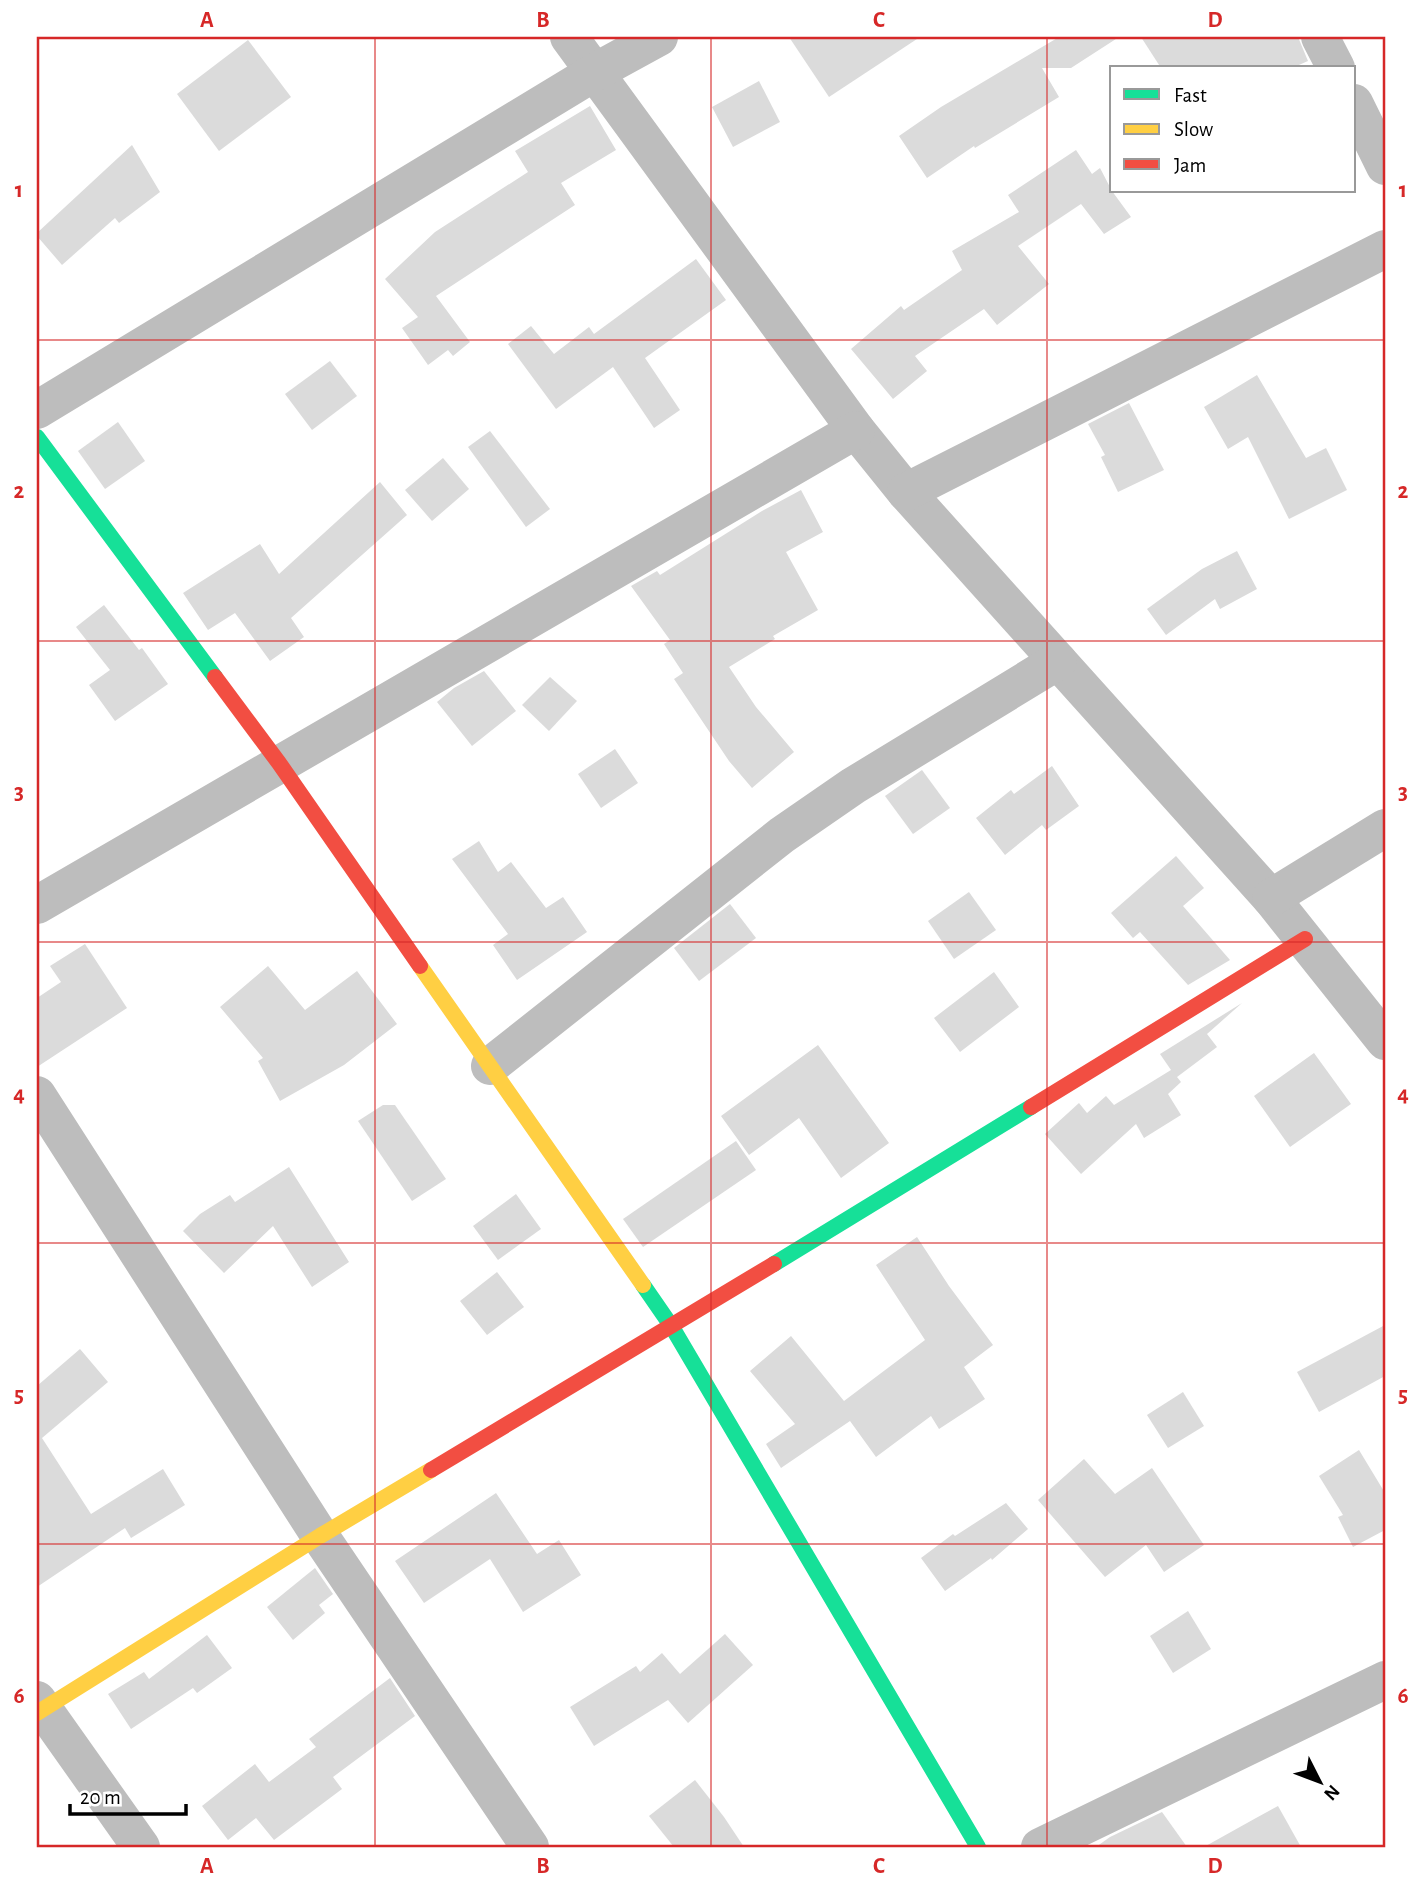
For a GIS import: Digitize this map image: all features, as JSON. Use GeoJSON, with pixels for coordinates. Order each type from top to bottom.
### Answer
{"type":"FeatureCollection","features":[{"type":"Feature","properties":{"kind":"street"},"geometry":{"type":"LineString","coordinates":[[569,37],[856,430],[906,492],[1271,898],[1385,1041]]}},
{"type":"Feature","properties":{"kind":"street"},"geometry":{"type":"LineString","coordinates":[[37,410],[594,72],[659,37]]}},
{"type":"Feature","properties":{"kind":"street"},"geometry":{"type":"LineString","coordinates":[[1320,37],[1335,66]]}},
{"type":"Feature","properties":{"kind":"street"},"geometry":{"type":"LineString","coordinates":[[1356,107],[1385,166]]}},
{"type":"Feature","properties":{"kind":"street"},"geometry":{"type":"LineString","coordinates":[[906,492],[1385,249]]}},
{"type":"Feature","properties":{"kind":"street"},"geometry":{"type":"LineString","coordinates":[[37,905],[856,430]]}},
{"type":"Feature","properties":{"kind":"street"},"geometry":{"type":"LineString","coordinates":[[37,437],[279,763],[672,1327],[978,1847]]}},
{"type":"Feature","properties":{"kind":"street"},"geometry":{"type":"LineString","coordinates":[[490,1066],[782,835],[853,786],[1058,662]]}},
{"type":"Feature","properties":{"kind":"street"},"geometry":{"type":"LineString","coordinates":[[1271,898],[1385,828]]}},
{"type":"Feature","properties":{"kind":"street"},"geometry":{"type":"LineString","coordinates":[[141,1847],[39,1707],[672,1327],[1305,939]]}},
{"type":"Feature","properties":{"kind":"street"},"geometry":{"type":"LineString","coordinates":[[37,1095],[320,1536],[530,1847]]}},
{"type":"Feature","properties":{"kind":"street"},"geometry":{"type":"LineString","coordinates":[[1040,1847],[1385,1680]]}},
{"type":"Feature","properties":{"kind":"building"},"geometry":{"type":"Polygon","coordinates":[[[789,37],[920,37],[829,97],[789,37]]]}},
{"type":"Feature","properties":{"kind":"building"},"geometry":{"type":"Polygon","coordinates":[[[1059,37],[1119,37],[1071,68],[1042,68],[1059,97],[975,148],[974,146],[927,178],[899,136],[941,107],[1059,37]]]}},
{"type":"Feature","properties":{"kind":"building"},"geometry":{"type":"Polygon","coordinates":[[[1141,37],[1298,37],[1308,61],[1297,66],[1160,66],[1141,37]]]}},
{"type":"Feature","properties":{"kind":"building"},"geometry":{"type":"Polygon","coordinates":[[[248,40],[291,97],[219,151],[177,94],[248,40]]]}},
{"type":"Feature","properties":{"kind":"building"},"geometry":{"type":"Polygon","coordinates":[[[759,81],[780,122],[733,147],[712,107],[759,81]]]}},
{"type":"Feature","properties":{"kind":"building"},"geometry":{"type":"Polygon","coordinates":[[[590,106],[616,150],[561,183],[575,205],[436,296],[470,342],[453,356],[448,350],[428,365],[402,328],[418,317],[385,279],[435,232],[528,172],[515,151],[590,106]]]}},
{"type":"Feature","properties":{"kind":"building"},"geometry":{"type":"Polygon","coordinates":[[[132,145],[160,192],[119,223],[115,218],[62,265],[37,233],[132,145]]]}},
{"type":"Feature","properties":{"kind":"building"},"geometry":{"type":"Polygon","coordinates":[[[1076,150],[1092,174],[1100,168],[1110,192],[1131,217],[1104,234],[1081,204],[1018,246],[1049,284],[997,325],[984,309],[915,356],[927,371],[893,399],[851,349],[901,306],[904,310],[962,270],[952,251],[1019,212],[1008,195],[1076,150]]]}},
{"type":"Feature","properties":{"kind":"building"},"geometry":{"type":"Polygon","coordinates":[[[696,259],[726,300],[645,358],[680,410],[654,428],[613,367],[556,409],[508,344],[531,326],[554,354],[589,327],[594,334],[696,259]]]}},
{"type":"Feature","properties":{"kind":"building"},"geometry":{"type":"Polygon","coordinates":[[[330,361],[357,396],[312,430],[285,394],[330,361]]]}},
{"type":"Feature","properties":{"kind":"building"},"geometry":{"type":"Polygon","coordinates":[[[1257,375],[1306,458],[1326,448],[1347,490],[1289,519],[1248,437],[1228,449],[1204,407],[1257,375]]]}},
{"type":"Feature","properties":{"kind":"building"},"geometry":{"type":"Polygon","coordinates":[[[1129,403],[1164,470],[1118,492],[1101,457],[1105,455],[1088,424],[1129,403]]]}},
{"type":"Feature","properties":{"kind":"building"},"geometry":{"type":"Polygon","coordinates":[[[118,422],[145,461],[105,489],[78,451],[118,422]]]}},
{"type":"Feature","properties":{"kind":"building"},"geometry":{"type":"Polygon","coordinates":[[[490,431],[550,509],[526,527],[468,447],[490,431]]]}},
{"type":"Feature","properties":{"kind":"building"},"geometry":{"type":"Polygon","coordinates":[[[443,458],[469,489],[432,521],[405,490],[443,458]]]}},
{"type":"Feature","properties":{"kind":"building"},"geometry":{"type":"Polygon","coordinates":[[[380,482],[407,515],[291,618],[304,637],[270,661],[235,613],[208,630],[183,593],[260,544],[279,574],[380,482]]]}},
{"type":"Feature","properties":{"kind":"building"},"geometry":{"type":"Polygon","coordinates":[[[801,490],[823,532],[786,552],[818,610],[773,636],[775,639],[729,667],[756,707],[794,752],[752,788],[729,761],[674,679],[683,673],[664,644],[670,640],[631,586],[657,571],[660,575],[762,511],[801,490]]]}},
{"type":"Feature","properties":{"kind":"building"},"geometry":{"type":"Polygon","coordinates":[[[1237,551],[1257,589],[1220,609],[1215,599],[1166,635],[1147,609],[1202,569],[1237,551]]]}},
{"type":"Feature","properties":{"kind":"building"},"geometry":{"type":"Polygon","coordinates":[[[104,605],[139,650],[142,648],[168,684],[115,721],[89,685],[110,670],[76,627],[104,605]]]}},
{"type":"Feature","properties":{"kind":"building"},"geometry":{"type":"Polygon","coordinates":[[[484,671],[516,711],[472,746],[437,702],[454,688],[484,671]]]}},
{"type":"Feature","properties":{"kind":"building"},"geometry":{"type":"Polygon","coordinates":[[[550,677],[577,701],[549,731],[522,705],[550,677]]]}},
{"type":"Feature","properties":{"kind":"building"},"geometry":{"type":"Polygon","coordinates":[[[615,749],[638,783],[601,808],[578,774],[615,749]]]}},
{"type":"Feature","properties":{"kind":"building"},"geometry":{"type":"Polygon","coordinates":[[[1052,766],[1079,806],[1046,830],[1042,825],[1005,855],[976,818],[1011,790],[1014,794],[1052,766]]]}},
{"type":"Feature","properties":{"kind":"building"},"geometry":{"type":"Polygon","coordinates":[[[922,770],[950,808],[913,834],[885,796],[922,770]]]}},
{"type":"Feature","properties":{"kind":"building"},"geometry":{"type":"Polygon","coordinates":[[[479,841],[498,872],[511,862],[546,908],[563,897],[587,932],[517,980],[493,945],[508,934],[452,859],[479,841]]]}},
{"type":"Feature","properties":{"kind":"building"},"geometry":{"type":"Polygon","coordinates":[[[1176,856],[1204,888],[1183,906],[1230,960],[1188,985],[1140,932],[1133,938],[1111,913],[1176,856]]]}},
{"type":"Feature","properties":{"kind":"building"},"geometry":{"type":"Polygon","coordinates":[[[969,892],[996,930],[954,959],[928,921],[969,892]]]}},
{"type":"Feature","properties":{"kind":"building"},"geometry":{"type":"Polygon","coordinates":[[[730,904],[756,938],[699,981],[674,948],[730,904]]]}},
{"type":"Feature","properties":{"kind":"building"},"geometry":{"type":"Polygon","coordinates":[[[85,944],[127,1008],[37,1067],[37,998],[61,982],[50,966],[85,944]]]}},
{"type":"Feature","properties":{"kind":"building"},"geometry":{"type":"Polygon","coordinates":[[[268,966],[305,1010],[357,971],[397,1024],[344,1065],[280,1101],[258,1061],[263,1058],[220,1007],[268,966]]]}},
{"type":"Feature","properties":{"kind":"building"},"geometry":{"type":"Polygon","coordinates":[[[994,972],[1019,1007],[960,1052],[934,1018],[994,972]]]}},
{"type":"Feature","properties":{"kind":"building"},"geometry":{"type":"Polygon","coordinates":[[[1242,1003],[1207,1034],[1217,1047],[1177,1077],[1181,1082],[1168,1094],[1181,1115],[1144,1138],[1136,1124],[1081,1174],[1045,1134],[1079,1103],[1087,1113],[1106,1096],[1114,1105],[1171,1070],[1160,1054],[1242,1003]]]}},
{"type":"Feature","properties":{"kind":"building"},"geometry":{"type":"Polygon","coordinates":[[[818,1045],[889,1143],[841,1178],[799,1118],[749,1155],[721,1116],[818,1045]]]}},
{"type":"Feature","properties":{"kind":"building"},"geometry":{"type":"Polygon","coordinates":[[[1314,1053],[1351,1104],[1290,1147],[1254,1096],[1314,1053]]]}},
{"type":"Feature","properties":{"kind":"building"},"geometry":{"type":"Polygon","coordinates":[[[383,1105],[395,1105],[446,1179],[412,1201],[358,1121],[383,1105]]]}},
{"type":"Feature","properties":{"kind":"building"},"geometry":{"type":"Polygon","coordinates":[[[736,1141],[756,1170],[643,1247],[623,1219],[736,1141]]]}},
{"type":"Feature","properties":{"kind":"building"},"geometry":{"type":"Polygon","coordinates":[[[289,1167],[349,1262],[312,1287],[273,1226],[224,1273],[183,1231],[200,1214],[230,1195],[235,1202],[289,1167]]]}},
{"type":"Feature","properties":{"kind":"building"},"geometry":{"type":"Polygon","coordinates":[[[516,1194],[541,1229],[498,1260],[473,1226],[516,1194]]]}},
{"type":"Feature","properties":{"kind":"building"},"geometry":{"type":"Polygon","coordinates":[[[917,1237],[993,1345],[964,1367],[985,1399],[939,1429],[931,1416],[876,1457],[850,1421],[781,1468],[766,1444],[795,1424],[750,1371],[791,1336],[844,1401],[925,1340],[876,1265],[917,1237]]]}},
{"type":"Feature","properties":{"kind":"building"},"geometry":{"type":"Polygon","coordinates":[[[497,1272],[524,1307],[487,1335],[460,1301],[497,1272]]]}},
{"type":"Feature","properties":{"kind":"building"},"geometry":{"type":"Polygon","coordinates":[[[1385,1325],[1385,1376],[1319,1412],[1297,1372],[1385,1325]]]}},
{"type":"Feature","properties":{"kind":"building"},"geometry":{"type":"Polygon","coordinates":[[[80,1349],[108,1382],[42,1438],[91,1514],[163,1469],[185,1505],[131,1538],[125,1528],[37,1587],[37,1386],[80,1349]]]}},
{"type":"Feature","properties":{"kind":"building"},"geometry":{"type":"Polygon","coordinates":[[[1183,1392],[1204,1426],[1168,1448],[1147,1415],[1183,1392]]]}},
{"type":"Feature","properties":{"kind":"building"},"geometry":{"type":"Polygon","coordinates":[[[1359,1450],[1385,1493],[1385,1530],[1353,1547],[1338,1517],[1343,1515],[1319,1476],[1359,1450]]]}},
{"type":"Feature","properties":{"kind":"building"},"geometry":{"type":"Polygon","coordinates":[[[1084,1459],[1115,1494],[1152,1468],[1204,1545],[1164,1572],[1146,1545],[1105,1577],[1038,1500],[1084,1459]]]}},
{"type":"Feature","properties":{"kind":"building"},"geometry":{"type":"Polygon","coordinates":[[[496,1493],[537,1554],[559,1540],[581,1575],[523,1612],[490,1559],[424,1603],[395,1561],[496,1493]]]}},
{"type":"Feature","properties":{"kind":"building"},"geometry":{"type":"Polygon","coordinates":[[[1006,1503],[1028,1529],[992,1560],[991,1558],[945,1591],[921,1558],[953,1534],[955,1536],[1006,1503]]]}},
{"type":"Feature","properties":{"kind":"building"},"geometry":{"type":"Polygon","coordinates":[[[315,1568],[333,1594],[319,1605],[325,1613],[293,1640],[267,1607],[315,1568]]]}},
{"type":"Feature","properties":{"kind":"building"},"geometry":{"type":"Polygon","coordinates":[[[1188,1611],[1211,1649],[1173,1673],[1150,1636],[1188,1611]]]}},
{"type":"Feature","properties":{"kind":"building"},"geometry":{"type":"Polygon","coordinates":[[[725,1634],[753,1665],[688,1723],[668,1700],[594,1746],[570,1707],[636,1666],[640,1672],[662,1653],[680,1674],[725,1634]]]}},
{"type":"Feature","properties":{"kind":"building"},"geometry":{"type":"Polygon","coordinates":[[[207,1635],[232,1668],[197,1693],[193,1688],[131,1729],[108,1694],[144,1672],[149,1679],[207,1635]]]}},
{"type":"Feature","properties":{"kind":"building"},"geometry":{"type":"Polygon","coordinates":[[[390,1678],[415,1716],[333,1777],[342,1789],[274,1840],[256,1818],[228,1840],[202,1806],[255,1764],[269,1782],[316,1747],[309,1739],[390,1678]]]}},
{"type":"Feature","properties":{"kind":"building"},"geometry":{"type":"Polygon","coordinates":[[[695,1780],[744,1847],[674,1847],[649,1816],[695,1780]]]}},
{"type":"Feature","properties":{"kind":"building"},"geometry":{"type":"Polygon","coordinates":[[[1278,1806],[1301,1847],[1204,1847],[1256,1818],[1278,1806]]]}},
{"type":"Feature","properties":{"kind":"building"},"geometry":{"type":"Polygon","coordinates":[[[1162,1812],[1187,1847],[1096,1847],[1110,1837],[1162,1812]]]}},
{"type":"Feature","properties":{"kind":"traffic: fast"},"geometry":{"type":"LineString","coordinates":[[37,437],[215,677]]}},
{"type":"Feature","properties":{"kind":"traffic: fast"},"geometry":{"type":"LineString","coordinates":[[774,1264],[1031,1107]]}},
{"type":"Feature","properties":{"kind":"traffic: fast"},"geometry":{"type":"LineString","coordinates":[[643,1285],[672,1327],[978,1847]]}},
{"type":"Feature","properties":{"kind":"traffic: slow"},"geometry":{"type":"LineString","coordinates":[[420,966],[643,1285]]}},
{"type":"Feature","properties":{"kind":"traffic: slow"},"geometry":{"type":"LineString","coordinates":[[37,1713],[431,1470]]}},
{"type":"Feature","properties":{"kind":"traffic: jam"},"geometry":{"type":"LineString","coordinates":[[215,677],[279,763],[420,966]]}},
{"type":"Feature","properties":{"kind":"traffic: jam"},"geometry":{"type":"LineString","coordinates":[[1031,1107],[1305,939]]}},
{"type":"Feature","properties":{"kind":"traffic: jam"},"geometry":{"type":"LineString","coordinates":[[431,1470],[774,1264]]}}]}
